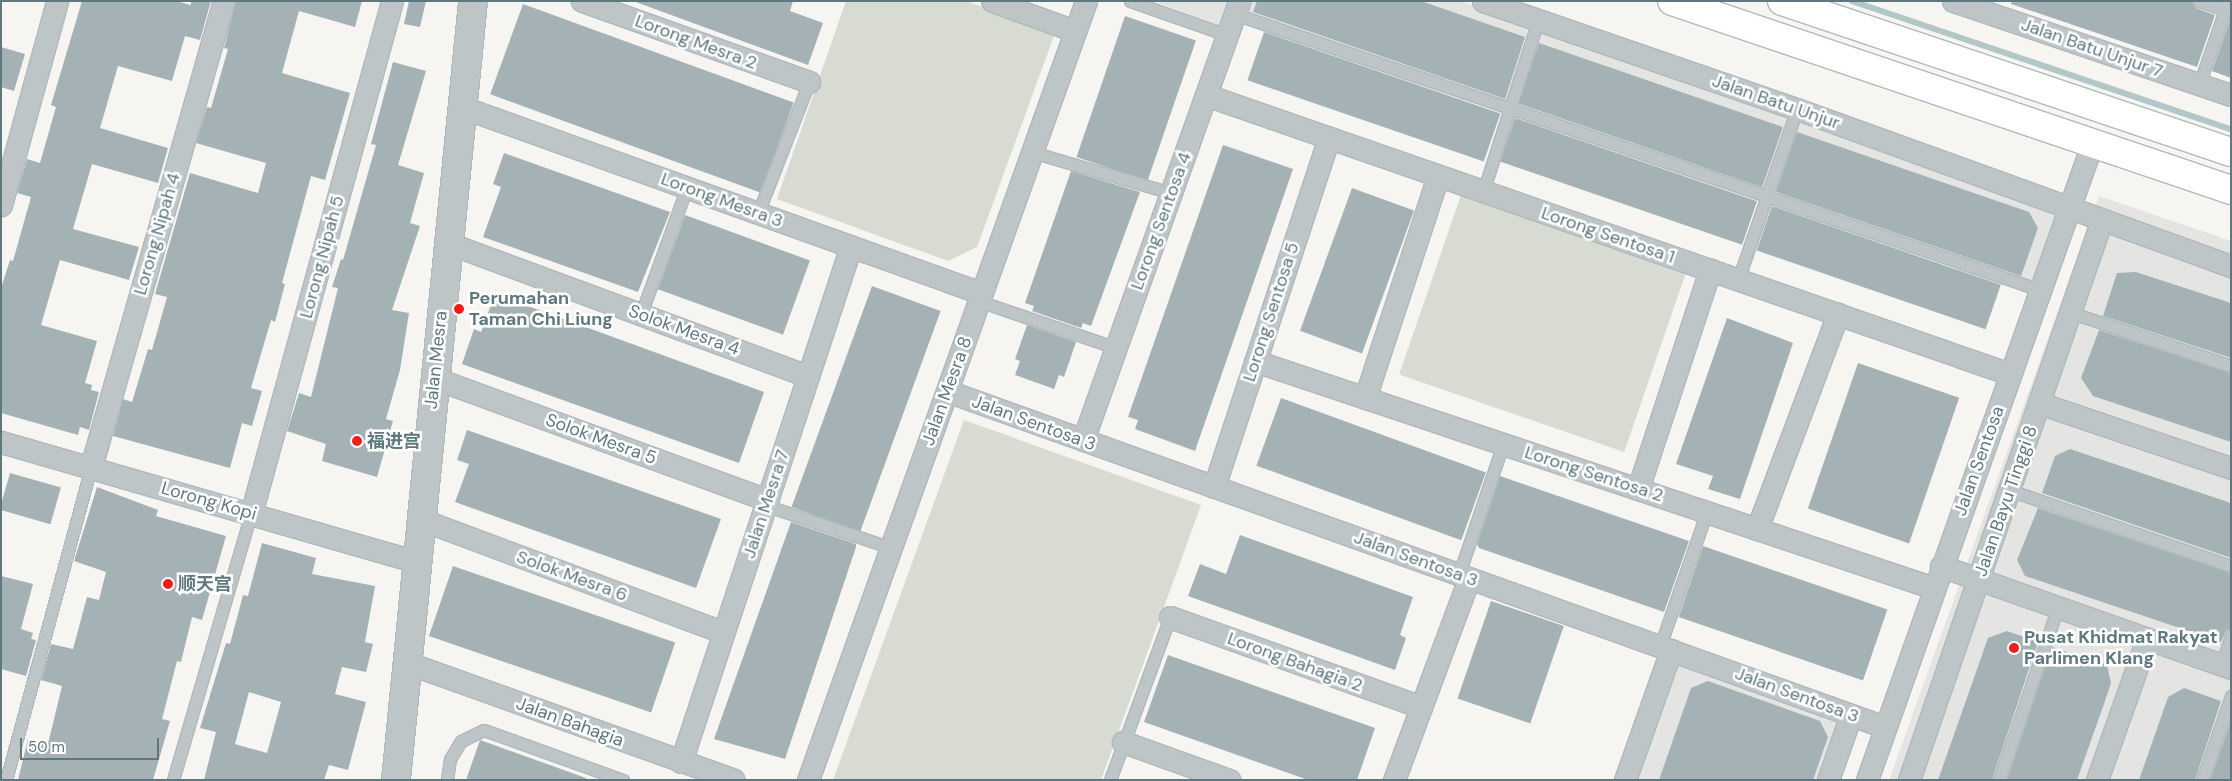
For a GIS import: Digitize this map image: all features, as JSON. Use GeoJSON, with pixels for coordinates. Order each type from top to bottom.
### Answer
{"type":"FeatureCollection","features":[{"type":"Feature","properties":{"kind":"main road"},"geometry":{"type":"LineString","coordinates":[[1672,1],[2231,190]]}},
{"type":"Feature","properties":{"kind":"main road"},"geometry":{"type":"LineString","coordinates":[[1782,1],[2231,152]]}},
{"type":"Feature","properties":{"kind":"street"},"geometry":{"type":"LineString","coordinates":[[1,205],[57,1]]}},
{"type":"Feature","properties":{"kind":"street","name":"Lorong Nipah 4"},"geometry":{"type":"LineString","coordinates":[[91,467],[224,1]]}},
{"type":"Feature","properties":{"kind":"street","name":"Lorong Nipah 5"},"geometry":{"type":"LineString","coordinates":[[251,514],[392,1]]}},
{"type":"Feature","properties":{"kind":"street","name":"Jalan Mesra"},"geometry":{"type":"LineString","coordinates":[[396,780],[420,519],[473,1]]}},
{"type":"Feature","properties":{"kind":"street","name":"Lorong Mesra 2"},"geometry":{"type":"LineString","coordinates":[[582,1],[809,82]]}},
{"type":"Feature","properties":{"kind":"street"},"geometry":{"type":"LineString","coordinates":[[992,1],[1075,31]]}},
{"type":"Feature","properties":{"kind":"street","name":"Jalan Mesra 8"},"geometry":{"type":"LineString","coordinates":[[808,780],[1086,1]]}},
{"type":"Feature","properties":{"kind":"street","name":"Jalan Batu Unjur"},"geometry":{"type":"LineString","coordinates":[[1483,1],[1797,109],[2068,206],[2101,222],[2231,266]]}},
{"type":"Feature","properties":{"kind":"street","name":"Jalan Batu Unjur 7"},"geometry":{"type":"LineString","coordinates":[[1953,1],[2231,95]]}},
{"type":"Feature","properties":{"kind":"street","name":"Lorong Sentosa 4"},"geometry":{"type":"LineString","coordinates":[[1083,440],[1237,8]]}},
{"type":"Feature","properties":{"kind":"street","name":"Lorong Sentosa 1"},"geometry":{"type":"LineString","coordinates":[[1206,95],[2010,374]]}},
{"type":"Feature","properties":{"kind":"street","name":"Lorong Mesra 3"},"geometry":{"type":"LineString","coordinates":[[462,107],[851,246],[980,297]]}},
{"type":"Feature","properties":{"kind":"street","name":"Lorong Sentosa 5"},"geometry":{"type":"LineString","coordinates":[[1214,487],[1329,138]]}},
{"type":"Feature","properties":{"kind":"street","name":"Jalan Sentosa"},"geometry":{"type":"LineString","coordinates":[[1867,780],[2068,206],[2092,144]]}},
{"type":"Feature","properties":{"kind":"street"},"geometry":{"type":"LineString","coordinates":[[1365,398],[1438,176]]}},
{"type":"Feature","properties":{"kind":"street","name":"Jalan Bayu Tinggi 8"},"geometry":{"type":"LineString","coordinates":[[1909,780],[2101,222]]}},
{"type":"Feature","properties":{"kind":"street","name":"Solok Mesra 4"},"geometry":{"type":"LineString","coordinates":[[448,243],[808,376]]}},
{"type":"Feature","properties":{"kind":"street","name":"Jalan Mesra 7"},"geometry":{"type":"LineString","coordinates":[[681,762],[851,246]]}},
{"type":"Feature","properties":{"kind":"street"},"geometry":{"type":"LineString","coordinates":[[1638,489],[1710,270]]}},
{"type":"Feature","properties":{"kind":"street"},"geometry":{"type":"LineString","coordinates":[[1757,529],[1838,314]]}},
{"type":"Feature","properties":{"kind":"street","name":"Lorong Sentosa 2"},"geometry":{"type":"LineString","coordinates":[[1255,361],[1934,588]]}},
{"type":"Feature","properties":{"kind":"street","name":"Solok Mesra 5"},"geometry":{"type":"LineString","coordinates":[[434,378],[766,503]]}},
{"type":"Feature","properties":{"kind":"street","name":"Jalan Sentosa 3"},"geometry":{"type":"LineString","coordinates":[[947,391],[1885,727]]}},
{"type":"Feature","properties":{"kind":"street"},"geometry":{"type":"LineString","coordinates":[[2039,403],[2231,468]]}},
{"type":"Feature","properties":{"kind":"street","name":"Lorong Kopi"},"geometry":{"type":"LineString","coordinates":[[1,442],[416,562]]}},
{"type":"Feature","properties":{"kind":"street","name":"Solok Mesra 6"},"geometry":{"type":"LineString","coordinates":[[420,519],[724,632]]}},
{"type":"Feature","properties":{"kind":"street"},"geometry":{"type":"LineString","coordinates":[[1941,566],[2226,666]]}},
{"type":"Feature","properties":{"kind":"street"},"geometry":{"type":"LineString","coordinates":[[1394,780],[1421,707],[1464,576]]}},
{"type":"Feature","properties":{"kind":"street","name":"Lorong Bahagia 2"},"geometry":{"type":"LineString","coordinates":[[1170,617],[1421,707]]}},
{"type":"Feature","properties":{"kind":"street"},"geometry":{"type":"LineString","coordinates":[[2097,780],[2147,639]]}},
{"type":"Feature","properties":{"kind":"street"},"geometry":{"type":"LineString","coordinates":[[1625,780],[1666,648]]}},
{"type":"Feature","properties":{"kind":"street","name":"Jalan Bahagia"},"geometry":{"type":"LineString","coordinates":[[408,664],[734,780]]}},
{"type":"Feature","properties":{"kind":"street"},"geometry":{"type":"LineString","coordinates":[[1828,780],[1851,715]]}},
{"type":"Feature","properties":{"kind":"street"},"geometry":{"type":"LineString","coordinates":[[1123,742],[1229,780]]}},
{"type":"Feature","properties":{"kind":"lane"},"geometry":{"type":"LineString","coordinates":[[1130,1],[1227,35]]}},
{"type":"Feature","properties":{"kind":"lane"},"geometry":{"type":"LineString","coordinates":[[2199,1],[2228,8],[2199,85]]}},
{"type":"Feature","properties":{"kind":"lane"},"geometry":{"type":"LineString","coordinates":[[1237,8],[1512,107],[2040,290]]}},
{"type":"Feature","properties":{"kind":"lane"},"geometry":{"type":"LineString","coordinates":[[1483,192],[1512,107],[1538,21]]}},
{"type":"Feature","properties":{"kind":"lane"},"geometry":{"type":"LineString","coordinates":[[758,213],[809,82]]}},
{"type":"Feature","properties":{"kind":"lane"},"geometry":{"type":"LineString","coordinates":[[1738,280],[1797,109]]}},
{"type":"Feature","properties":{"kind":"lane"},"geometry":{"type":"LineString","coordinates":[[1032,152],[1171,193]]}},
{"type":"Feature","properties":{"kind":"lane"},"geometry":{"type":"LineString","coordinates":[[641,314],[687,187]]}},
{"type":"Feature","properties":{"kind":"lane"},"geometry":{"type":"LineString","coordinates":[[980,297],[1116,348]]}},
{"type":"Feature","properties":{"kind":"lane"},"geometry":{"type":"LineString","coordinates":[[2069,312],[2231,366]]}},
{"type":"Feature","properties":{"kind":"lane"},"geometry":{"type":"LineString","coordinates":[[1464,576],[1503,444]]}},
{"type":"Feature","properties":{"kind":"lane"},"geometry":{"type":"LineString","coordinates":[[6,780],[91,467]]}},
{"type":"Feature","properties":{"kind":"lane"},"geometry":{"type":"LineString","coordinates":[[2009,490],[2231,566]]}},
{"type":"Feature","properties":{"kind":"lane"},"geometry":{"type":"LineString","coordinates":[[766,503],[891,548]]}},
{"type":"Feature","properties":{"kind":"lane"},"geometry":{"type":"LineString","coordinates":[[1666,648],[1707,511]]}},
{"type":"Feature","properties":{"kind":"lane"},"geometry":{"type":"LineString","coordinates":[[174,780],[251,514]]}},
{"type":"Feature","properties":{"kind":"lane"},"geometry":{"type":"LineString","coordinates":[[1999,780],[2058,607]]}},
{"type":"Feature","properties":{"kind":"lane"},"geometry":{"type":"LineString","coordinates":[[1110,780],[1170,617]]}},
{"type":"Feature","properties":{"kind":"lane"},"geometry":{"type":"LineString","coordinates":[[2226,666],[2231,636]]}},
{"type":"Feature","properties":{"kind":"lane"},"geometry":{"type":"LineString","coordinates":[[2202,780],[2231,696]]}},
{"type":"Feature","properties":{"kind":"lane"},"geometry":{"type":"LineString","coordinates":[[447,780],[450,759],[461,741],[484,730],[623,780]]}},
{"type":"Feature","properties":{"kind":"shaded area"},"geometry":{"type":"Polygon","coordinates":[[[846,1],[966,1],[1055,33],[977,247],[948,261],[777,199],[846,1]]]}},
{"type":"Feature","properties":{"kind":"shaded area"},"geometry":{"type":"Polygon","coordinates":[[[1152,1],[1460,1],[2060,210],[2036,284],[1229,7],[1222,26],[1152,1]]]}},
{"type":"Feature","properties":{"kind":"shaded area"},"geometry":{"type":"Polygon","coordinates":[[[1462,192],[1687,269],[1624,452],[1399,374],[1462,192]]]}},
{"type":"Feature","properties":{"kind":"shaded area"},"geometry":{"type":"Polygon","coordinates":[[[2099,196],[2231,241],[2231,780],[1889,780],[2099,196]]]}},
{"type":"Feature","properties":{"kind":"shaded area"},"geometry":{"type":"Polygon","coordinates":[[[964,420],[1201,505],[1101,780],[833,780],[964,420]]]}},
{"type":"Feature","properties":{"kind":"shaded area"},"geometry":{"type":"Polygon","coordinates":[[[1676,660],[1840,718],[1819,780],[1633,780],[1676,660]]]}},
{"type":"Feature","properties":{"kind":"building"},"geometry":{"type":"Polygon","coordinates":[[[82,1],[176,1],[191,5],[191,1],[211,1],[200,40],[185,36],[172,81],[118,66],[100,128],[168,148],[158,183],[92,164],[73,229],[139,247],[129,280],[60,260],[41,325],[97,341],[85,383],[92,385],[91,390],[99,392],[89,430],[80,427],[78,435],[1,413],[1,288],[10,260],[13,261],[31,197],[17,193],[27,159],[40,163],[56,107],[51,105],[82,1]]]}},
{"type":"Feature","properties":{"kind":"building"},"geometry":{"type":"Polygon","coordinates":[[[236,1],[362,1],[355,27],[299,11],[282,73],[350,93],[325,180],[311,176],[282,283],[285,284],[275,322],[271,320],[251,388],[262,391],[252,426],[242,423],[230,468],[113,436],[123,399],[132,402],[148,349],[152,350],[167,297],[155,294],[190,173],[258,193],[266,163],[196,143],[207,107],[211,108],[228,49],[224,48],[236,1]]]}},
{"type":"Feature","properties":{"kind":"building"},"geometry":{"type":"Polygon","coordinates":[[[409,1],[426,1],[420,27],[404,24],[409,1]]]}},
{"type":"Feature","properties":{"kind":"building"},"geometry":{"type":"Polygon","coordinates":[[[633,1],[793,1],[790,11],[823,23],[808,65],[633,1]]]}},
{"type":"Feature","properties":{"kind":"building"},"geometry":{"type":"Polygon","coordinates":[[[1257,1],[1421,1],[1525,37],[1505,99],[1253,12],[1257,1]]]}},
{"type":"Feature","properties":{"kind":"building"},"geometry":{"type":"Polygon","coordinates":[[[2012,1],[2192,1],[2196,8],[2215,15],[2197,67],[2011,4],[2012,1]]]}},
{"type":"Feature","properties":{"kind":"building"},"geometry":{"type":"Polygon","coordinates":[[[523,4],[794,103],[761,193],[490,94],[523,4]]]}},
{"type":"Feature","properties":{"kind":"building"},"geometry":{"type":"Polygon","coordinates":[[[1125,16],[1196,40],[1147,181],[1076,157],[1125,16]]]}},
{"type":"Feature","properties":{"kind":"building"},"geometry":{"type":"Polygon","coordinates":[[[2231,19],[2231,78],[2212,71],[2231,19]]]}},
{"type":"Feature","properties":{"kind":"building"},"geometry":{"type":"Polygon","coordinates":[[[1264,32],[1500,113],[1484,162],[1247,80],[1264,32]]]}},
{"type":"Feature","properties":{"kind":"building"},"geometry":{"type":"Polygon","coordinates":[[[1539,43],[1783,127],[1762,188],[1518,104],[1539,43]]]}},
{"type":"Feature","properties":{"kind":"building"},"geometry":{"type":"Polygon","coordinates":[[[1,47],[25,54],[14,91],[1,87],[1,47]]]}},
{"type":"Feature","properties":{"kind":"building"},"geometry":{"type":"Polygon","coordinates":[[[393,62],[426,71],[398,165],[424,173],[410,223],[420,226],[392,310],[409,313],[400,370],[386,419],[393,421],[377,477],[322,461],[326,444],[287,431],[299,393],[311,397],[338,288],[332,287],[341,259],[343,260],[376,145],[371,144],[393,62]]]}},
{"type":"Feature","properties":{"kind":"building"},"geometry":{"type":"Polygon","coordinates":[[[1515,118],[1757,201],[1742,245],[1500,161],[1515,118]]]}},
{"type":"Feature","properties":{"kind":"building"},"geometry":{"type":"Polygon","coordinates":[[[1797,132],[2029,212],[2038,228],[2021,276],[1776,192],[1797,132]]]}},
{"type":"Feature","properties":{"kind":"building"},"geometry":{"type":"Polygon","coordinates":[[[1223,145],[1293,169],[1195,451],[1135,429],[1138,420],[1128,417],[1223,145]]]}},
{"type":"Feature","properties":{"kind":"building"},"geometry":{"type":"Polygon","coordinates":[[[504,153],[670,212],[638,292],[483,237],[501,187],[493,184],[504,153]]]}},
{"type":"Feature","properties":{"kind":"building"},"geometry":{"type":"Polygon","coordinates":[[[1071,171],[1140,192],[1091,326],[1083,323],[1081,328],[1032,311],[1034,306],[1025,303],[1071,171]]]}},
{"type":"Feature","properties":{"kind":"building"},"geometry":{"type":"Polygon","coordinates":[[[1352,188],[1414,211],[1362,353],[1300,331],[1352,188]]]}},
{"type":"Feature","properties":{"kind":"building"},"geometry":{"type":"Polygon","coordinates":[[[1772,206],[2001,285],[1986,329],[1757,250],[1772,206]]]}},
{"type":"Feature","properties":{"kind":"building"},"geometry":{"type":"Polygon","coordinates":[[[685,215],[810,260],[783,335],[658,289],[685,215]]]}},
{"type":"Feature","properties":{"kind":"building"},"geometry":{"type":"Polygon","coordinates":[[[2136,272],[2231,303],[2231,358],[2103,316],[2117,273],[2136,272]]]}},
{"type":"Feature","properties":{"kind":"building"},"geometry":{"type":"Polygon","coordinates":[[[872,286],[941,311],[860,532],[792,507],[872,286]]]}},
{"type":"Feature","properties":{"kind":"building"},"geometry":{"type":"Polygon","coordinates":[[[495,294],[764,392],[739,463],[462,364],[474,329],[481,332],[495,294]]]}},
{"type":"Feature","properties":{"kind":"building"},"geometry":{"type":"Polygon","coordinates":[[[1727,318],[1793,343],[1740,499],[1708,489],[1713,476],[1676,464],[1727,318]]]}},
{"type":"Feature","properties":{"kind":"building"},"geometry":{"type":"Polygon","coordinates":[[[1027,325],[1076,342],[1064,377],[1059,375],[1054,389],[1015,375],[1020,361],[1015,359],[1027,325]]]}},
{"type":"Feature","properties":{"kind":"building"},"geometry":{"type":"Polygon","coordinates":[[[2099,330],[2231,373],[2231,442],[2093,396],[2081,378],[2099,330]]]}},
{"type":"Feature","properties":{"kind":"building"},"geometry":{"type":"Polygon","coordinates":[[[1858,363],[1959,398],[1909,543],[1808,509],[1858,363]]]}},
{"type":"Feature","properties":{"kind":"building"},"geometry":{"type":"Polygon","coordinates":[[[1281,398],[1486,473],[1461,540],[1256,466],[1281,398]]]}},
{"type":"Feature","properties":{"kind":"building"},"geometry":{"type":"Polygon","coordinates":[[[467,430],[721,519],[696,588],[455,502],[469,464],[457,460],[467,430]]]}},
{"type":"Feature","properties":{"kind":"building"},"geometry":{"type":"Polygon","coordinates":[[[2070,449],[2231,503],[2231,558],[2042,493],[2055,456],[2070,449]]]}},
{"type":"Feature","properties":{"kind":"building"},"geometry":{"type":"Polygon","coordinates":[[[10,473],[61,488],[50,524],[1,510],[10,473]]]}},
{"type":"Feature","properties":{"kind":"building"},"geometry":{"type":"Polygon","coordinates":[[[1500,476],[1689,541],[1664,612],[1479,548],[1477,544],[1500,476]]]}},
{"type":"Feature","properties":{"kind":"building"},"geometry":{"type":"Polygon","coordinates":[[[97,487],[158,510],[156,516],[226,536],[202,620],[192,617],[181,662],[177,661],[162,719],[170,721],[153,780],[18,780],[28,739],[48,744],[62,686],[41,680],[51,644],[73,649],[87,597],[99,600],[106,572],[74,561],[97,487]]]}},
{"type":"Feature","properties":{"kind":"building"},"geometry":{"type":"Polygon","coordinates":[[[2038,508],[2231,573],[2231,629],[2226,631],[2221,642],[2025,576],[2017,560],[2038,508]]]}},
{"type":"Feature","properties":{"kind":"building"},"geometry":{"type":"Polygon","coordinates":[[[791,522],[856,544],[856,547],[785,759],[714,739],[791,522]]]}},
{"type":"Feature","properties":{"kind":"building"},"geometry":{"type":"Polygon","coordinates":[[[1240,535],[1413,597],[1400,635],[1406,638],[1395,670],[1188,596],[1200,564],[1226,574],[1240,535]]]}},
{"type":"Feature","properties":{"kind":"building"},"geometry":{"type":"Polygon","coordinates":[[[262,543],[316,558],[312,574],[375,586],[365,642],[373,644],[366,672],[342,667],[335,694],[366,702],[348,770],[329,765],[324,780],[204,780],[216,732],[200,728],[226,643],[230,644],[243,595],[248,596],[262,543]],[[249,692],[235,744],[267,753],[281,702],[249,692]]]}},
{"type":"Feature","properties":{"kind":"building"},"geometry":{"type":"Polygon","coordinates":[[[1703,546],[1887,609],[1863,680],[1679,617],[1703,546]]]}},
{"type":"Feature","properties":{"kind":"building"},"geometry":{"type":"Polygon","coordinates":[[[453,566],[675,643],[651,712],[429,636],[453,566]]]}},
{"type":"Feature","properties":{"kind":"building"},"geometry":{"type":"Polygon","coordinates":[[[1,576],[33,584],[21,629],[33,633],[31,639],[36,640],[26,676],[1,669],[1,576]]]}},
{"type":"Feature","properties":{"kind":"building"},"geometry":{"type":"Polygon","coordinates":[[[1491,601],[1564,626],[1530,723],[1457,698],[1491,601]]]}},
{"type":"Feature","properties":{"kind":"building"},"geometry":{"type":"Polygon","coordinates":[[[2007,631],[2038,642],[1992,780],[1938,780],[1988,638],[2007,631]]]}},
{"type":"Feature","properties":{"kind":"building"},"geometry":{"type":"Polygon","coordinates":[[[2052,647],[2107,665],[2111,683],[2104,704],[2077,780],[2007,780],[2052,647]]]}},
{"type":"Feature","properties":{"kind":"building"},"geometry":{"type":"Polygon","coordinates":[[[1168,655],[1375,728],[1357,780],[1308,780],[1144,722],[1168,655]]]}},
{"type":"Feature","properties":{"kind":"building"},"geometry":{"type":"Polygon","coordinates":[[[1708,681],[1820,721],[1828,737],[1813,780],[1659,780],[1691,688],[1708,681]]]}},
{"type":"Feature","properties":{"kind":"building"},"geometry":{"type":"Polygon","coordinates":[[[2184,688],[2221,701],[2195,780],[2139,780],[2168,697],[2184,688]]]}},
{"type":"Feature","properties":{"kind":"building"},"geometry":{"type":"Polygon","coordinates":[[[2231,720],[2231,780],[2210,780],[2231,720]]]}},
{"type":"Feature","properties":{"kind":"building"},"geometry":{"type":"Polygon","coordinates":[[[480,740],[586,778],[586,780],[466,780],[480,740]]]}},
{"type":"Feature","properties":{"kind":"waterway"},"geometry":{"type":"LineString","coordinates":[[1852,1],[2231,129]]}},
{"type":"Feature","properties":{"kind":"place","name":"Perumahan Taman Chi Liung"},"geometry":{"type":"Point","coordinates":[459,309]}},
{"type":"Feature","properties":{"kind":"place","name":"福进宫"},"geometry":{"type":"Point","coordinates":[357,441]}},
{"type":"Feature","properties":{"kind":"place","name":"顺天宫"},"geometry":{"type":"Point","coordinates":[168,584]}},
{"type":"Feature","properties":{"kind":"place","name":"Pusat Khidmat Rakyat Parlimen Klang"},"geometry":{"type":"Point","coordinates":[2014,648]}}]}
